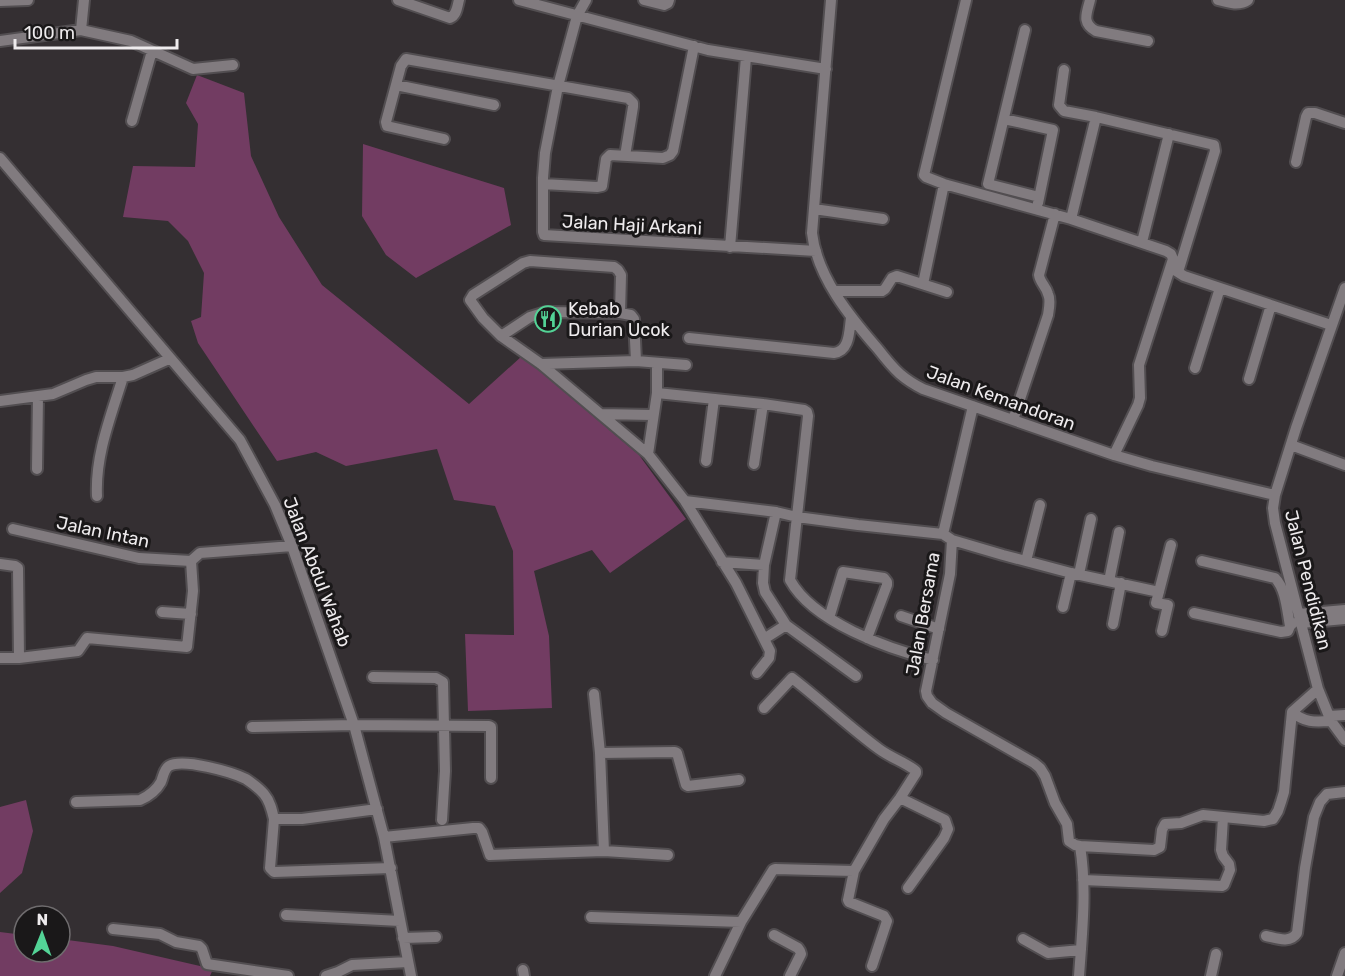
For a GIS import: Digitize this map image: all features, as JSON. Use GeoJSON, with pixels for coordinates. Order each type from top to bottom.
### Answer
{"type":"FeatureCollection","features":[{"type":"Feature","properties":{"kind":"street"},"geometry":{"type":"LineString","coordinates":[[0,1],[28,0]]}},
{"type":"Feature","properties":{"kind":"street"},"geometry":{"type":"LineString","coordinates":[[81,30],[84,0]]}},
{"type":"Feature","properties":{"kind":"street"},"geometry":{"type":"LineString","coordinates":[[398,0],[450,18],[455,13],[459,0]]}},
{"type":"Feature","properties":{"kind":"street"},"geometry":{"type":"LineString","coordinates":[[519,0],[694,46],[746,57],[826,69]]}},
{"type":"Feature","properties":{"kind":"street","name":"Jalan Haji Arkani"},"geometry":{"type":"LineString","coordinates":[[586,0],[578,16],[558,86],[545,153],[544,235],[816,251]]}},
{"type":"Feature","properties":{"kind":"street"},"geometry":{"type":"LineString","coordinates":[[644,0],[664,4],[669,0]]}},
{"type":"Feature","properties":{"kind":"street","name":"Jalan Kemandoran"},"geometry":{"type":"LineString","coordinates":[[831,0],[812,233],[821,268],[850,318],[899,373],[923,389],[1114,455],[1275,495]]}},
{"type":"Feature","properties":{"kind":"street"},"geometry":{"type":"LineString","coordinates":[[966,0],[924,175],[944,184],[1055,214],[1166,251],[1171,254],[1174,270]]}},
{"type":"Feature","properties":{"kind":"street"},"geometry":{"type":"LineString","coordinates":[[1090,0],[1086,19],[1091,28],[1096,31],[1148,41]]}},
{"type":"Feature","properties":{"kind":"street"},"geometry":{"type":"LineString","coordinates":[[1218,0],[1238,4],[1248,0]]}},
{"type":"Feature","properties":{"kind":"street"},"geometry":{"type":"LineString","coordinates":[[0,41],[81,30],[131,41],[193,69],[233,65]]}},
{"type":"Feature","properties":{"kind":"street"},"geometry":{"type":"LineString","coordinates":[[1024,30],[988,184],[1039,197]]}},
{"type":"Feature","properties":{"kind":"street"},"geometry":{"type":"LineString","coordinates":[[543,184],[597,188],[602,186],[606,159],[610,155],[663,158],[670,155],[694,46]]}},
{"type":"Feature","properties":{"kind":"street"},"geometry":{"type":"LineString","coordinates":[[132,121],[152,51]]}},
{"type":"Feature","properties":{"kind":"street"},"geometry":{"type":"LineString","coordinates":[[730,247],[746,57]]}},
{"type":"Feature","properties":{"kind":"street"},"geometry":{"type":"LineString","coordinates":[[444,139],[387,126],[386,122],[403,62],[409,59],[628,98],[633,107],[625,156]]}},
{"type":"Feature","properties":{"kind":"street"},"geometry":{"type":"LineString","coordinates":[[1064,70],[1059,105],[1064,111],[1169,134],[1214,146],[1215,151],[1139,365],[1140,398],[1138,405],[1114,455]]}},
{"type":"Feature","properties":{"kind":"street"},"geometry":{"type":"LineString","coordinates":[[396,85],[494,105]]}},
{"type":"Feature","properties":{"kind":"street"},"geometry":{"type":"LineString","coordinates":[[1296,162],[1308,113],[1315,112],[1345,123]]}},
{"type":"Feature","properties":{"kind":"street"},"geometry":{"type":"LineString","coordinates":[[1071,219],[1096,117]]}},
{"type":"Feature","properties":{"kind":"street"},"geometry":{"type":"LineString","coordinates":[[1004,119],[1053,130],[1036,209]]}},
{"type":"Feature","properties":{"kind":"street"},"geometry":{"type":"LineString","coordinates":[[1142,242],[1169,134]]}},
{"type":"Feature","properties":{"kind":"street","name":"Jalan Abdul Wahab"},"geometry":{"type":"LineString","coordinates":[[0,158],[244,447],[275,505],[292,546],[354,725],[384,837],[411,976]]}},
{"type":"Feature","properties":{"kind":"street"},"geometry":{"type":"LineString","coordinates":[[923,284],[944,184]]}},
{"type":"Feature","properties":{"kind":"street"},"geometry":{"type":"LineString","coordinates":[[814,208],[883,219]]}},
{"type":"Feature","properties":{"kind":"street"},"geometry":{"type":"LineString","coordinates":[[1012,420],[1048,315],[1050,302],[1048,293],[1039,275],[1055,214]]}},
{"type":"Feature","properties":{"kind":"street"},"geometry":{"type":"LineString","coordinates":[[620,313],[621,275],[614,267],[530,261],[523,263],[471,297],[471,303],[501,336],[541,363],[648,454],[685,501],[736,583],[770,651],[770,655],[757,673]]}},
{"type":"Feature","properties":{"kind":"street"},"geometry":{"type":"LineString","coordinates":[[1174,270],[1184,276],[1331,325]]}},
{"type":"Feature","properties":{"kind":"street"},"geometry":{"type":"LineString","coordinates":[[834,291],[882,291],[894,276],[946,292]]}},
{"type":"Feature","properties":{"kind":"street"},"geometry":{"type":"LineString","coordinates":[[1195,368],[1220,288]]}},
{"type":"Feature","properties":{"kind":"street","name":"Jalan Pendidikan"},"geometry":{"type":"LineString","coordinates":[[1344,293],[1291,445],[1273,508],[1297,619],[1319,675],[1318,688],[1330,718],[1345,740]]}},
{"type":"Feature","properties":{"kind":"street"},"geometry":{"type":"LineString","coordinates":[[1249,380],[1271,305]]}},
{"type":"Feature","properties":{"kind":"street"},"geometry":{"type":"LineString","coordinates":[[501,336],[530,317],[546,312],[631,315],[634,319],[636,361]]}},
{"type":"Feature","properties":{"kind":"street"},"geometry":{"type":"LineString","coordinates":[[689,338],[834,353],[840,352],[846,346],[850,318]]}},
{"type":"Feature","properties":{"kind":"street"},"geometry":{"type":"LineString","coordinates":[[0,401],[53,394],[96,377],[133,375],[169,359]]}},
{"type":"Feature","properties":{"kind":"street"},"geometry":{"type":"LineString","coordinates":[[541,363],[636,361],[686,365]]}},
{"type":"Feature","properties":{"kind":"street"},"geometry":{"type":"LineString","coordinates":[[648,454],[657,393],[657,363]]}},
{"type":"Feature","properties":{"kind":"street"},"geometry":{"type":"LineString","coordinates":[[97,496],[98,461],[123,377]]}},
{"type":"Feature","properties":{"kind":"street"},"geometry":{"type":"LineString","coordinates":[[657,393],[763,404],[807,412],[790,580],[802,597],[829,618],[867,638],[906,653],[933,660]]}},
{"type":"Feature","properties":{"kind":"street"},"geometry":{"type":"LineString","coordinates":[[38,396],[38,469]]}},
{"type":"Feature","properties":{"kind":"street"},"geometry":{"type":"LineString","coordinates":[[706,461],[714,399]]}},
{"type":"Feature","properties":{"kind":"street"},"geometry":{"type":"LineString","coordinates":[[754,464],[763,404]]}},
{"type":"Feature","properties":{"kind":"street","name":"Jalan Bersama"},"geometry":{"type":"LineString","coordinates":[[973,406],[948,537],[950,574],[926,691],[932,703],[954,718],[1025,757],[1040,768],[1045,776],[1067,824],[1069,841],[1080,846],[1083,880],[1080,976]]}},
{"type":"Feature","properties":{"kind":"street"},"geometry":{"type":"LineString","coordinates":[[601,414],[652,416]]}},
{"type":"Feature","properties":{"kind":"street"},"geometry":{"type":"LineString","coordinates":[[1291,445],[1345,465]]}},
{"type":"Feature","properties":{"kind":"street"},"geometry":{"type":"LineString","coordinates":[[685,501],[948,537],[1003,555],[1075,574],[1159,592]]}},
{"type":"Feature","properties":{"kind":"street"},"geometry":{"type":"LineString","coordinates":[[1026,561],[1040,505]]}},
{"type":"Feature","properties":{"kind":"street"},"geometry":{"type":"LineString","coordinates":[[776,512],[764,565],[765,592],[786,625],[856,676]]}},
{"type":"Feature","properties":{"kind":"street"},"geometry":{"type":"LineString","coordinates":[[1063,607],[1090,519]]}},
{"type":"Feature","properties":{"kind":"street","name":"Jalan Intan"},"geometry":{"type":"LineString","coordinates":[[13,529],[139,558],[191,561],[200,553],[292,546]]}},
{"type":"Feature","properties":{"kind":"street"},"geometry":{"type":"LineString","coordinates":[[1109,581],[1119,532]]}},
{"type":"Feature","properties":{"kind":"street"},"geometry":{"type":"LineString","coordinates":[[1162,631],[1168,605],[1156,603],[1171,545]]}},
{"type":"Feature","properties":{"kind":"street"},"geometry":{"type":"LineString","coordinates":[[829,618],[846,560]]}},
{"type":"Feature","properties":{"kind":"street"},"geometry":{"type":"LineString","coordinates":[[0,658],[78,651],[87,638],[187,647],[193,584],[191,561]]}},
{"type":"Feature","properties":{"kind":"street"},"geometry":{"type":"LineString","coordinates":[[1202,561],[1275,578],[1297,619]]}},
{"type":"Feature","properties":{"kind":"street"},"geometry":{"type":"LineString","coordinates":[[722,562],[764,565]]}},
{"type":"Feature","properties":{"kind":"street"},"geometry":{"type":"LineString","coordinates":[[0,564],[18,568],[19,658]]}},
{"type":"Feature","properties":{"kind":"street"},"geometry":{"type":"LineString","coordinates":[[843,572],[887,580],[867,638]]}},
{"type":"Feature","properties":{"kind":"street"},"geometry":{"type":"LineString","coordinates":[[1113,624],[1121,583]]}},
{"type":"Feature","properties":{"kind":"street"},"geometry":{"type":"LineString","coordinates":[[1194,613],[1281,632],[1288,631],[1297,619],[1345,610]]}},
{"type":"Feature","properties":{"kind":"street"},"geometry":{"type":"LineString","coordinates":[[162,612],[191,614]]}},
{"type":"Feature","properties":{"kind":"street"},"geometry":{"type":"LineString","coordinates":[[901,616],[939,629]]}},
{"type":"Feature","properties":{"kind":"street"},"geometry":{"type":"LineString","coordinates":[[1297,619],[1345,619]]}},
{"type":"Feature","properties":{"kind":"street"},"geometry":{"type":"LineString","coordinates":[[764,639],[786,625]]}},
{"type":"Feature","properties":{"kind":"street"},"geometry":{"type":"LineString","coordinates":[[373,677],[441,679],[444,685],[445,771],[442,820]]}},
{"type":"Feature","properties":{"kind":"street"},"geometry":{"type":"LineString","coordinates":[[764,708],[792,678],[883,752],[916,771],[884,819],[854,871],[849,902],[884,916],[888,921],[873,966]]}},
{"type":"Feature","properties":{"kind":"street"},"geometry":{"type":"LineString","coordinates":[[1080,846],[1154,850],[1160,847],[1165,824],[1181,823],[1203,815],[1270,820],[1278,811],[1284,792],[1292,712],[1318,688]]}},
{"type":"Feature","properties":{"kind":"street"},"geometry":{"type":"LineString","coordinates":[[594,694],[600,753],[604,851]]}},
{"type":"Feature","properties":{"kind":"street"},"geometry":{"type":"LineString","coordinates":[[1292,712],[1309,722],[1345,715]]}},
{"type":"Feature","properties":{"kind":"street"},"geometry":{"type":"LineString","coordinates":[[252,727],[487,725],[491,727],[491,778]]}},
{"type":"Feature","properties":{"kind":"street"},"geometry":{"type":"LineString","coordinates":[[600,753],[675,752],[688,786],[739,780]]}},
{"type":"Feature","properties":{"kind":"street"},"geometry":{"type":"LineString","coordinates":[[76,802],[140,800],[150,796],[170,765],[188,764],[214,768],[246,779],[268,799],[274,819],[270,868],[274,872],[391,868]]}},
{"type":"Feature","properties":{"kind":"street"},"geometry":{"type":"LineString","coordinates":[[1266,936],[1289,940],[1295,937],[1314,818],[1320,802],[1327,794],[1345,792]]}},
{"type":"Feature","properties":{"kind":"street"},"geometry":{"type":"LineString","coordinates":[[900,798],[945,820],[948,829],[908,888]]}},
{"type":"Feature","properties":{"kind":"street"},"geometry":{"type":"LineString","coordinates":[[274,819],[302,819],[377,809]]}},
{"type":"Feature","properties":{"kind":"street"},"geometry":{"type":"LineString","coordinates":[[1083,880],[1222,886],[1230,870],[1221,850],[1223,818]]}},
{"type":"Feature","properties":{"kind":"street"},"geometry":{"type":"LineString","coordinates":[[384,837],[479,828],[490,855],[604,851],[668,855]]}},
{"type":"Feature","properties":{"kind":"street"},"geometry":{"type":"LineString","coordinates":[[715,976],[741,922],[775,868],[854,871]]}},
{"type":"Feature","properties":{"kind":"street"},"geometry":{"type":"LineString","coordinates":[[286,915],[400,921]]}},
{"type":"Feature","properties":{"kind":"street"},"geometry":{"type":"LineString","coordinates":[[591,917],[741,922]]}},
{"type":"Feature","properties":{"kind":"street"},"geometry":{"type":"LineString","coordinates":[[113,929],[160,934],[176,942],[199,946],[207,964],[288,976]]}},
{"type":"Feature","properties":{"kind":"street"},"geometry":{"type":"LineString","coordinates":[[774,934],[800,951],[801,954],[790,976]]}},
{"type":"Feature","properties":{"kind":"street"},"geometry":{"type":"LineString","coordinates":[[403,938],[436,938]]}},
{"type":"Feature","properties":{"kind":"street"},"geometry":{"type":"LineString","coordinates":[[1023,939],[1048,953],[1081,950]]}},
{"type":"Feature","properties":{"kind":"street"},"geometry":{"type":"LineString","coordinates":[[1337,976],[1345,953]]}},
{"type":"Feature","properties":{"kind":"street"},"geometry":{"type":"LineString","coordinates":[[1211,976],[1216,954]]}},
{"type":"Feature","properties":{"kind":"street"},"geometry":{"type":"LineString","coordinates":[[326,976],[352,965],[408,962]]}},
{"type":"Feature","properties":{"kind":"shaded area"},"geometry":{"type":"Polygon","coordinates":[[[197,75],[244,93],[251,156],[279,217],[322,285],[469,404],[522,356],[639,455],[686,519],[610,573],[592,550],[534,571],[549,636],[552,708],[468,711],[465,634],[514,635],[513,551],[495,506],[454,500],[437,449],[346,466],[316,452],[277,461],[198,343],[191,321],[201,317],[204,273],[188,241],[168,221],[123,217],[133,166],[195,167],[198,124],[186,103],[197,75]]]}},
{"type":"Feature","properties":{"kind":"shaded area"},"geometry":{"type":"Polygon","coordinates":[[[363,144],[504,188],[511,225],[416,278],[386,255],[362,216],[363,144]]]}},
{"type":"Feature","properties":{"kind":"shaded area"},"geometry":{"type":"Polygon","coordinates":[[[26,800],[33,831],[22,873],[0,893],[0,807],[26,800]]]}},
{"type":"Feature","properties":{"kind":"shaded area"},"geometry":{"type":"Polygon","coordinates":[[[0,932],[12,934],[12,964],[72,964],[72,941],[113,946],[213,969],[210,976],[0,976],[0,932]]]}},
{"type":"Feature","properties":{"kind":"place","name":"Kebab Durian Ucok"},"geometry":{"type":"Point","coordinates":[548,319]}}]}
